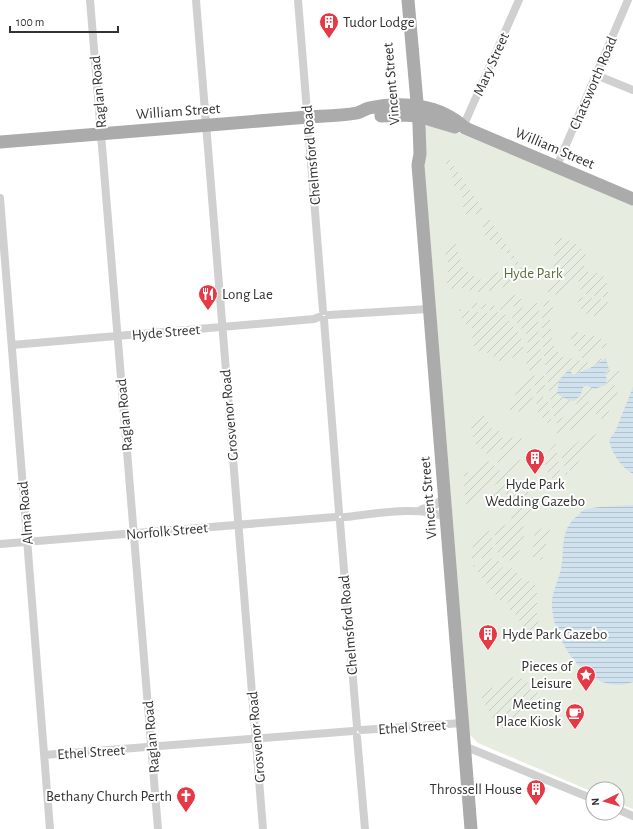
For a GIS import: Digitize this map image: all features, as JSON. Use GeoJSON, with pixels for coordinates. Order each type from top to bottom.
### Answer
{"type":"FeatureCollection","features":[{"type":"Feature","properties":{"kind":"main road","name":"Vincent Street"},"geometry":{"type":"LineString","coordinates":[[401,0],[414,110]]}},
{"type":"Feature","properties":{"kind":"main road","name":"Vincent Street"},"geometry":{"type":"LineString","coordinates":[[408,0],[414,110],[413,154],[418,164],[428,308],[471,829]]}},
{"type":"Feature","properties":{"kind":"main road","name":"William Street"},"geometry":{"type":"LineString","coordinates":[[0,142],[358,113],[368,116],[427,107],[456,119],[465,128],[633,199]]}},
{"type":"Feature","properties":{"kind":"street","name":"Raglan Road"},"geometry":{"type":"LineString","coordinates":[[90,0],[158,829]]}},
{"type":"Feature","properties":{"kind":"street","name":"Grosvenor Road"},"geometry":{"type":"LineString","coordinates":[[196,0],[263,829]]}},
{"type":"Feature","properties":{"kind":"street","name":"Chelmsford Road"},"geometry":{"type":"LineString","coordinates":[[298,0],[365,829]]}},
{"type":"Feature","properties":{"kind":"street","name":"Mary Street"},"geometry":{"type":"LineString","coordinates":[[465,128],[466,120],[519,0]]}},
{"type":"Feature","properties":{"kind":"street","name":"Chatsworth Road"},"geometry":{"type":"LineString","coordinates":[[557,166],[628,0]]}},
{"type":"Feature","properties":{"kind":"street"},"geometry":{"type":"LineString","coordinates":[[596,75],[633,90]]}},
{"type":"Feature","properties":{"kind":"street","name":"Alma Road"},"geometry":{"type":"LineString","coordinates":[[0,198],[50,829]]}},
{"type":"Feature","properties":{"kind":"street","name":"Hyde Street"},"geometry":{"type":"LineString","coordinates":[[12,345],[314,319],[324,316],[428,308]]}},
{"type":"Feature","properties":{"kind":"street","name":"Norfolk Street"},"geometry":{"type":"LineString","coordinates":[[418,510],[435,504],[444,498]]}},
{"type":"Feature","properties":{"kind":"street","name":"Norfolk Street"},"geometry":{"type":"LineString","coordinates":[[0,544],[418,510],[435,512],[446,517]]}},
{"type":"Feature","properties":{"kind":"street","name":"Ethel Street"},"geometry":{"type":"LineString","coordinates":[[44,756],[462,723]]}},
{"type":"Feature","properties":{"kind":"street"},"geometry":{"type":"LineString","coordinates":[[464,746],[585,796]]}},
{"type":"Feature","properties":{"kind":"green space","name":"Hyde Park"},"geometry":{"type":"Polygon","coordinates":[[[430,124],[441,126],[633,206],[633,809],[625,806],[625,781],[585,781],[585,789],[478,743],[470,735],[425,174],[423,136],[425,127],[430,124]]]}},
{"type":"Feature","properties":{"kind":"green space"},"geometry":{"type":"Polygon","coordinates":[[[446,155],[484,210],[477,214],[467,215],[463,208],[463,191],[454,187],[452,173],[444,160],[446,155]]]}},
{"type":"Feature","properties":{"kind":"green space"},"geometry":{"type":"Polygon","coordinates":[[[488,217],[523,270],[517,267],[509,255],[483,234],[483,225],[488,217]]]}},
{"type":"Feature","properties":{"kind":"green space"},"geometry":{"type":"Polygon","coordinates":[[[556,236],[573,242],[583,251],[586,255],[584,264],[585,270],[601,274],[604,277],[608,287],[608,298],[581,293],[580,282],[573,279],[570,280],[566,293],[547,296],[553,270],[556,236]]]}},
{"type":"Feature","properties":{"kind":"green space"},"geometry":{"type":"Polygon","coordinates":[[[455,242],[463,267],[477,279],[483,280],[498,272],[506,270],[514,273],[516,282],[511,285],[484,292],[476,292],[460,288],[449,289],[447,284],[449,264],[443,248],[449,243],[455,242]]]}},
{"type":"Feature","properties":{"kind":"green space"},"geometry":{"type":"Polygon","coordinates":[[[515,295],[519,296],[524,304],[495,311],[467,307],[471,302],[503,307],[510,297],[515,295]]]}},
{"type":"Feature","properties":{"kind":"green space"},"geometry":{"type":"Polygon","coordinates":[[[578,297],[600,299],[609,303],[602,313],[592,315],[582,310],[578,297]]]}},
{"type":"Feature","properties":{"kind":"green space"},"geometry":{"type":"Polygon","coordinates":[[[555,299],[550,318],[552,342],[556,349],[565,360],[573,358],[585,363],[604,359],[590,368],[573,375],[569,369],[582,391],[584,385],[592,387],[605,376],[607,370],[620,371],[623,373],[556,417],[554,416],[544,358],[542,326],[545,302],[555,299]]]}},
{"type":"Feature","properties":{"kind":"green space"},"geometry":{"type":"Polygon","coordinates":[[[537,303],[539,305],[538,327],[527,335],[512,317],[510,311],[537,303]]]}},
{"type":"Feature","properties":{"kind":"green space"},"geometry":{"type":"Polygon","coordinates":[[[458,309],[482,313],[504,312],[521,338],[523,343],[522,355],[499,361],[489,353],[477,351],[472,343],[473,329],[463,322],[458,309]]]}},
{"type":"Feature","properties":{"kind":"green space"},"geometry":{"type":"Polygon","coordinates":[[[539,331],[542,365],[537,369],[526,371],[528,339],[539,331]]]}},
{"type":"Feature","properties":{"kind":"green space"},"geometry":{"type":"Polygon","coordinates":[[[578,332],[588,336],[598,336],[607,344],[606,347],[592,350],[586,358],[581,358],[578,349],[573,345],[571,339],[573,334],[578,332]]]}},
{"type":"Feature","properties":{"kind":"green space"},"geometry":{"type":"Polygon","coordinates":[[[543,369],[546,393],[538,395],[535,392],[535,383],[543,369]]]}},
{"type":"Feature","properties":{"kind":"green space"},"geometry":{"type":"Polygon","coordinates":[[[535,373],[531,388],[533,400],[531,408],[522,412],[509,410],[506,404],[515,397],[516,390],[523,384],[526,374],[535,373]]]}},
{"type":"Feature","properties":{"kind":"green space"},"geometry":{"type":"Polygon","coordinates":[[[615,385],[618,386],[619,389],[613,404],[610,403],[608,405],[611,407],[604,421],[599,416],[592,414],[586,417],[576,427],[557,433],[557,421],[615,385]]]}},
{"type":"Feature","properties":{"kind":"green space"},"geometry":{"type":"Polygon","coordinates":[[[547,396],[551,420],[547,423],[535,409],[538,398],[547,396]]]}},
{"type":"Feature","properties":{"kind":"green space"},"geometry":{"type":"Polygon","coordinates":[[[480,413],[483,414],[492,429],[504,433],[499,446],[491,457],[488,457],[486,453],[477,446],[472,433],[472,418],[480,413]]]}},
{"type":"Feature","properties":{"kind":"green space"},"geometry":{"type":"Polygon","coordinates":[[[591,431],[597,432],[572,472],[569,470],[567,473],[570,475],[566,478],[561,452],[571,448],[591,431]]]}},
{"type":"Feature","properties":{"kind":"green space"},"geometry":{"type":"Polygon","coordinates":[[[539,434],[539,439],[521,457],[518,465],[506,481],[500,499],[484,500],[519,453],[539,434]]]}},
{"type":"Feature","properties":{"kind":"green space"},"geometry":{"type":"Polygon","coordinates":[[[507,437],[526,439],[502,467],[495,460],[507,437]]]}},
{"type":"Feature","properties":{"kind":"green space"},"geometry":{"type":"Polygon","coordinates":[[[556,444],[561,482],[554,479],[550,475],[545,465],[548,454],[556,444]]]}},
{"type":"Feature","properties":{"kind":"green space"},"geometry":{"type":"Polygon","coordinates":[[[488,461],[500,470],[476,500],[472,503],[465,504],[464,473],[478,471],[488,461]]]}},
{"type":"Feature","properties":{"kind":"green space"},"geometry":{"type":"Polygon","coordinates":[[[515,477],[523,483],[525,489],[535,499],[519,500],[516,496],[506,494],[508,482],[515,477]]]}},
{"type":"Feature","properties":{"kind":"green space"},"geometry":{"type":"Polygon","coordinates":[[[535,504],[534,513],[523,527],[524,538],[521,549],[512,560],[506,561],[496,551],[494,529],[511,523],[512,510],[515,506],[535,504]]]}},
{"type":"Feature","properties":{"kind":"green space"},"geometry":{"type":"Polygon","coordinates":[[[544,528],[550,529],[542,560],[533,558],[533,540],[536,532],[544,528]]]}},
{"type":"Feature","properties":{"kind":"green space"},"geometry":{"type":"Polygon","coordinates":[[[491,530],[493,554],[472,562],[472,551],[475,542],[491,530]]]}},
{"type":"Feature","properties":{"kind":"green space"},"geometry":{"type":"Polygon","coordinates":[[[496,557],[503,567],[487,584],[473,566],[496,557]]]}},
{"type":"Feature","properties":{"kind":"green space"},"geometry":{"type":"Polygon","coordinates":[[[512,568],[522,578],[503,604],[489,586],[512,568]]]}},
{"type":"Feature","properties":{"kind":"green space"},"geometry":{"type":"Polygon","coordinates":[[[525,579],[537,586],[537,613],[539,626],[533,631],[525,630],[516,615],[505,606],[525,579]]]}},
{"type":"Feature","properties":{"kind":"green space"},"geometry":{"type":"Polygon","coordinates":[[[519,676],[525,682],[534,684],[537,691],[537,698],[535,703],[527,703],[522,711],[522,722],[502,728],[492,717],[479,693],[482,689],[492,688],[505,679],[519,676]]]}},
{"type":"Feature","properties":{"kind":"water"},"geometry":{"type":"Polygon","coordinates":[[[606,358],[609,370],[605,373],[607,380],[605,385],[595,389],[584,385],[580,396],[574,401],[568,400],[557,394],[559,380],[569,369],[573,375],[590,368],[606,358]]]}},
{"type":"Feature","properties":{"kind":"water"},"geometry":{"type":"Polygon","coordinates":[[[633,387],[633,474],[618,460],[612,450],[609,440],[615,432],[633,387]]]}},
{"type":"Feature","properties":{"kind":"water"},"geometry":{"type":"Polygon","coordinates":[[[633,505],[633,682],[618,685],[603,682],[589,675],[567,651],[554,621],[552,602],[561,569],[565,534],[571,522],[584,510],[601,507],[633,505]]]}},
{"type":"Feature","properties":{"kind":"place","name":"Tudor Lodge"},"geometry":{"type":"Point","coordinates":[329,39]}},
{"type":"Feature","properties":{"kind":"place","name":"Long Lae"},"geometry":{"type":"Point","coordinates":[208,311]}},
{"type":"Feature","properties":{"kind":"place","name":"Hyde Park Wedding Gazebo"},"geometry":{"type":"Point","coordinates":[535,475]}},
{"type":"Feature","properties":{"kind":"place","name":"Hyde Park Gazebo"},"geometry":{"type":"Point","coordinates":[488,651]}},
{"type":"Feature","properties":{"kind":"place","name":"Pieces of Leisure"},"geometry":{"type":"Point","coordinates":[586,692]}},
{"type":"Feature","properties":{"kind":"place","name":"Meeting Place Kiosk"},"geometry":{"type":"Point","coordinates":[575,730]}},
{"type":"Feature","properties":{"kind":"place","name":"Throssell House"},"geometry":{"type":"Point","coordinates":[536,806]}},
{"type":"Feature","properties":{"kind":"place","name":"Bethany Church Perth"},"geometry":{"type":"Point","coordinates":[186,813]}}]}
